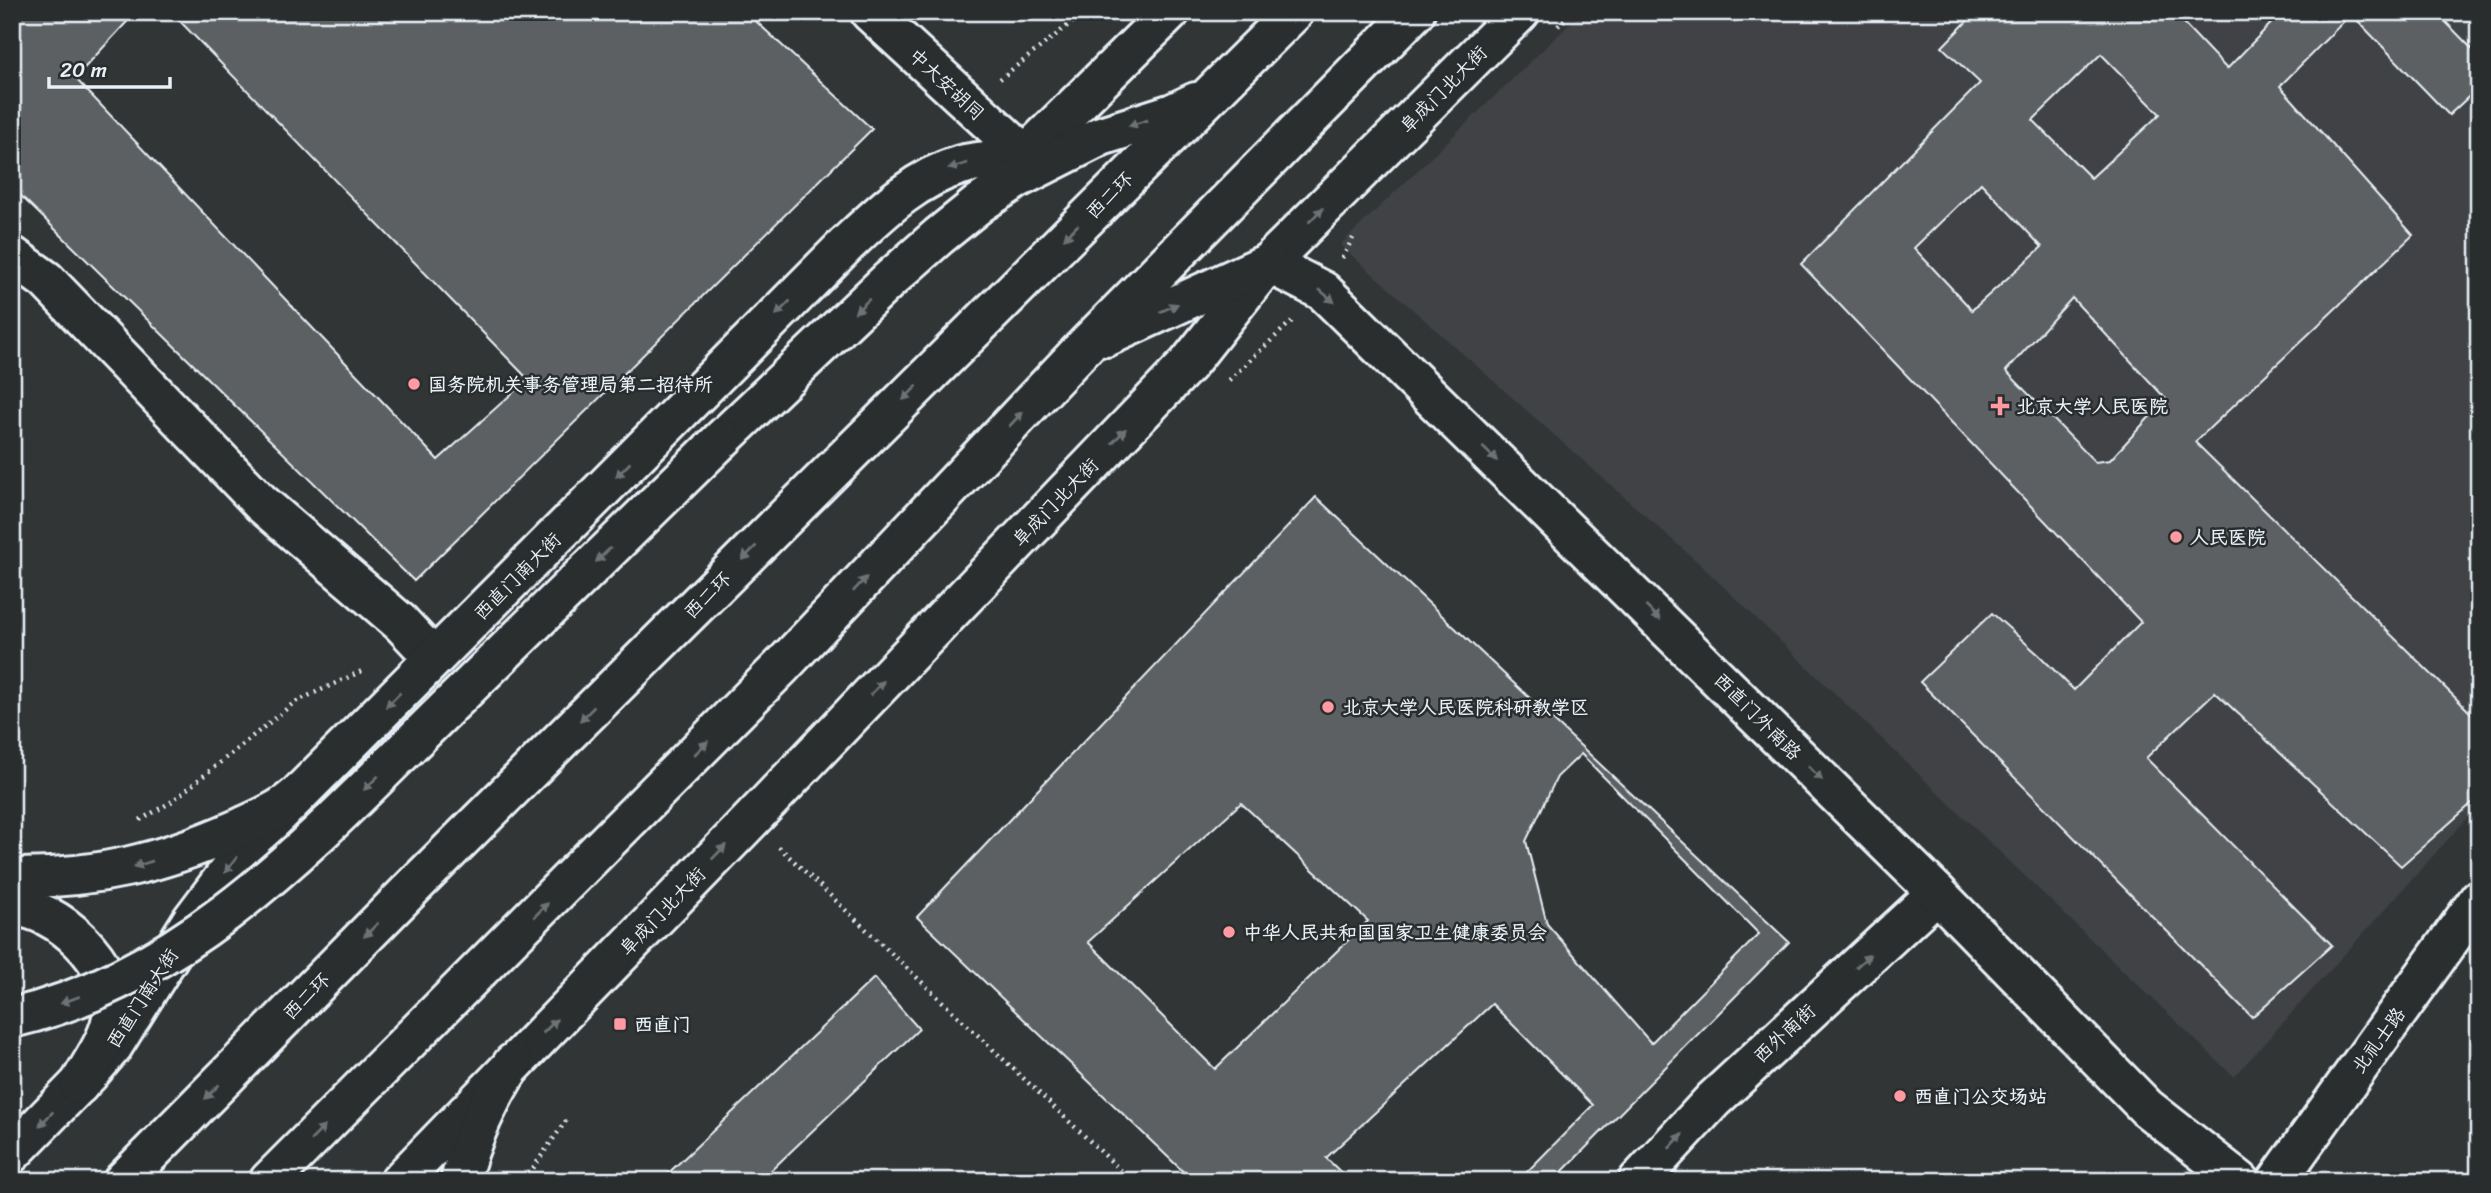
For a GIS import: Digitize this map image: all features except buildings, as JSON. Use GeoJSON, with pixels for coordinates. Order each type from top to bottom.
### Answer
{"type":"FeatureCollection","features":[{"type":"Feature","properties":{"kind":"main road","name":"中大安胡同"},"geometry":{"type":"LineString","coordinates":[[870,12],[1025,155]]}},
{"type":"Feature","properties":{"kind":"main road"},"geometry":{"type":"LineString","coordinates":[[12,1018],[64,1003],[139,970],[167,954],[252,893],[331,821],[841,325],[960,218],[1170,12]]}},
{"type":"Feature","properties":{"kind":"main road","name":"西二环"},"geometry":{"type":"LineString","coordinates":[[123,1181],[419,881],[1294,12]]}},
{"type":"Feature","properties":{"kind":"main road"},"geometry":{"type":"LineString","coordinates":[[269,1181],[783,665],[1084,346],[1415,12]]}},
{"type":"Feature","properties":{"kind":"main road","name":"阜成门北大街"},"geometry":{"type":"LineString","coordinates":[[513,1063],[587,990],[1188,364],[1268,263],[1520,12]]}},
{"type":"Feature","properties":{"kind":"main road"},"geometry":{"type":"LineString","coordinates":[[960,218],[1018,178],[1115,130],[1191,106],[1220,84]]}},
{"type":"Feature","properties":{"kind":"main road","name":"西直门南大街"},"geometry":{"type":"LineString","coordinates":[[79,1085],[113,1046],[212,891],[241,853],[847,244],[898,198],[920,182],[950,168],[1025,155],[1041,160],[1069,153]]}},
{"type":"Feature","properties":{"kind":"main road"},"geometry":{"type":"LineString","coordinates":[[12,256],[46,280],[261,503],[401,623],[435,658]]}},
{"type":"Feature","properties":{"kind":"main road"},"geometry":{"type":"LineString","coordinates":[[1084,346],[1268,263]]}},
{"type":"Feature","properties":{"kind":"main road","name":"西直门外南路"},"geometry":{"type":"LineString","coordinates":[[1268,263],[1323,291],[1937,893],[2147,1108],[2240,1181]]}},
{"type":"Feature","properties":{"kind":"main road"},"geometry":{"type":"LineString","coordinates":[[12,878],[76,877],[131,867],[229,833],[274,812],[294,797]]}},
{"type":"Feature","properties":{"kind":"main road","name":"西外南街"},"geometry":{"type":"LineString","coordinates":[[1638,1181],[1713,1100],[1937,893]]}},
{"type":"Feature","properties":{"kind":"main road","name":"北礼士路"},"geometry":{"type":"LineString","coordinates":[[2277,1181],[2479,899]]}},
{"type":"Feature","properties":{"kind":"main road"},"geometry":{"type":"LineString","coordinates":[[12,907],[48,915],[66,928],[88,951],[110,989],[113,1010],[112,1022],[101,1050],[79,1085],[12,1153]]}},
{"type":"Feature","properties":{"kind":"main road"},"geometry":{"type":"LineString","coordinates":[[400,1181],[513,1063]]}},
{"type":"Feature","properties":{"kind":"main road"},"geometry":{"type":"LineString","coordinates":[[460,1181],[485,1115],[513,1063]]}},
{"type":"Feature","properties":{"kind":"path"},"geometry":{"type":"LineString","coordinates":[[750,821],[1132,1181]]}},
{"type":"Feature","properties":{"kind":"path"},"geometry":{"type":"LineString","coordinates":[[527,1181],[535,1164],[568,1118]]}},
{"type":"Feature","properties":{"kind":"shaded area","name":"北京大学人民医院"},"geometry":{"type":"Polygon","coordinates":[[[1582,12],[2479,12],[2479,805],[2234,1077],[1703,567],[1340,245],[1582,12]]]}},
{"type":"Feature","properties":{"kind":"place","name":"国务院机关事务管理局第二招待所"},"geometry":{"type":"Point","coordinates":[414,384]}},
{"type":"Feature","properties":{"kind":"place","name":"北京大学人民医院"},"geometry":{"type":"Point","coordinates":[2000,406]}},
{"type":"Feature","properties":{"kind":"place","name":"人民医院"},"geometry":{"type":"Point","coordinates":[2176,537]}},
{"type":"Feature","properties":{"kind":"place","name":"北京大学人民医院科研教学区"},"geometry":{"type":"Point","coordinates":[1328,707]}},
{"type":"Feature","properties":{"kind":"place","name":"中华人民共和国国家卫生健康委员会"},"geometry":{"type":"Point","coordinates":[1229,932]}},
{"type":"Feature","properties":{"kind":"place","name":"西直门"},"geometry":{"type":"Point","coordinates":[620,1024]}},
{"type":"Feature","properties":{"kind":"place","name":"西直门公交场站"},"geometry":{"type":"Point","coordinates":[1900,1096]}}]}
